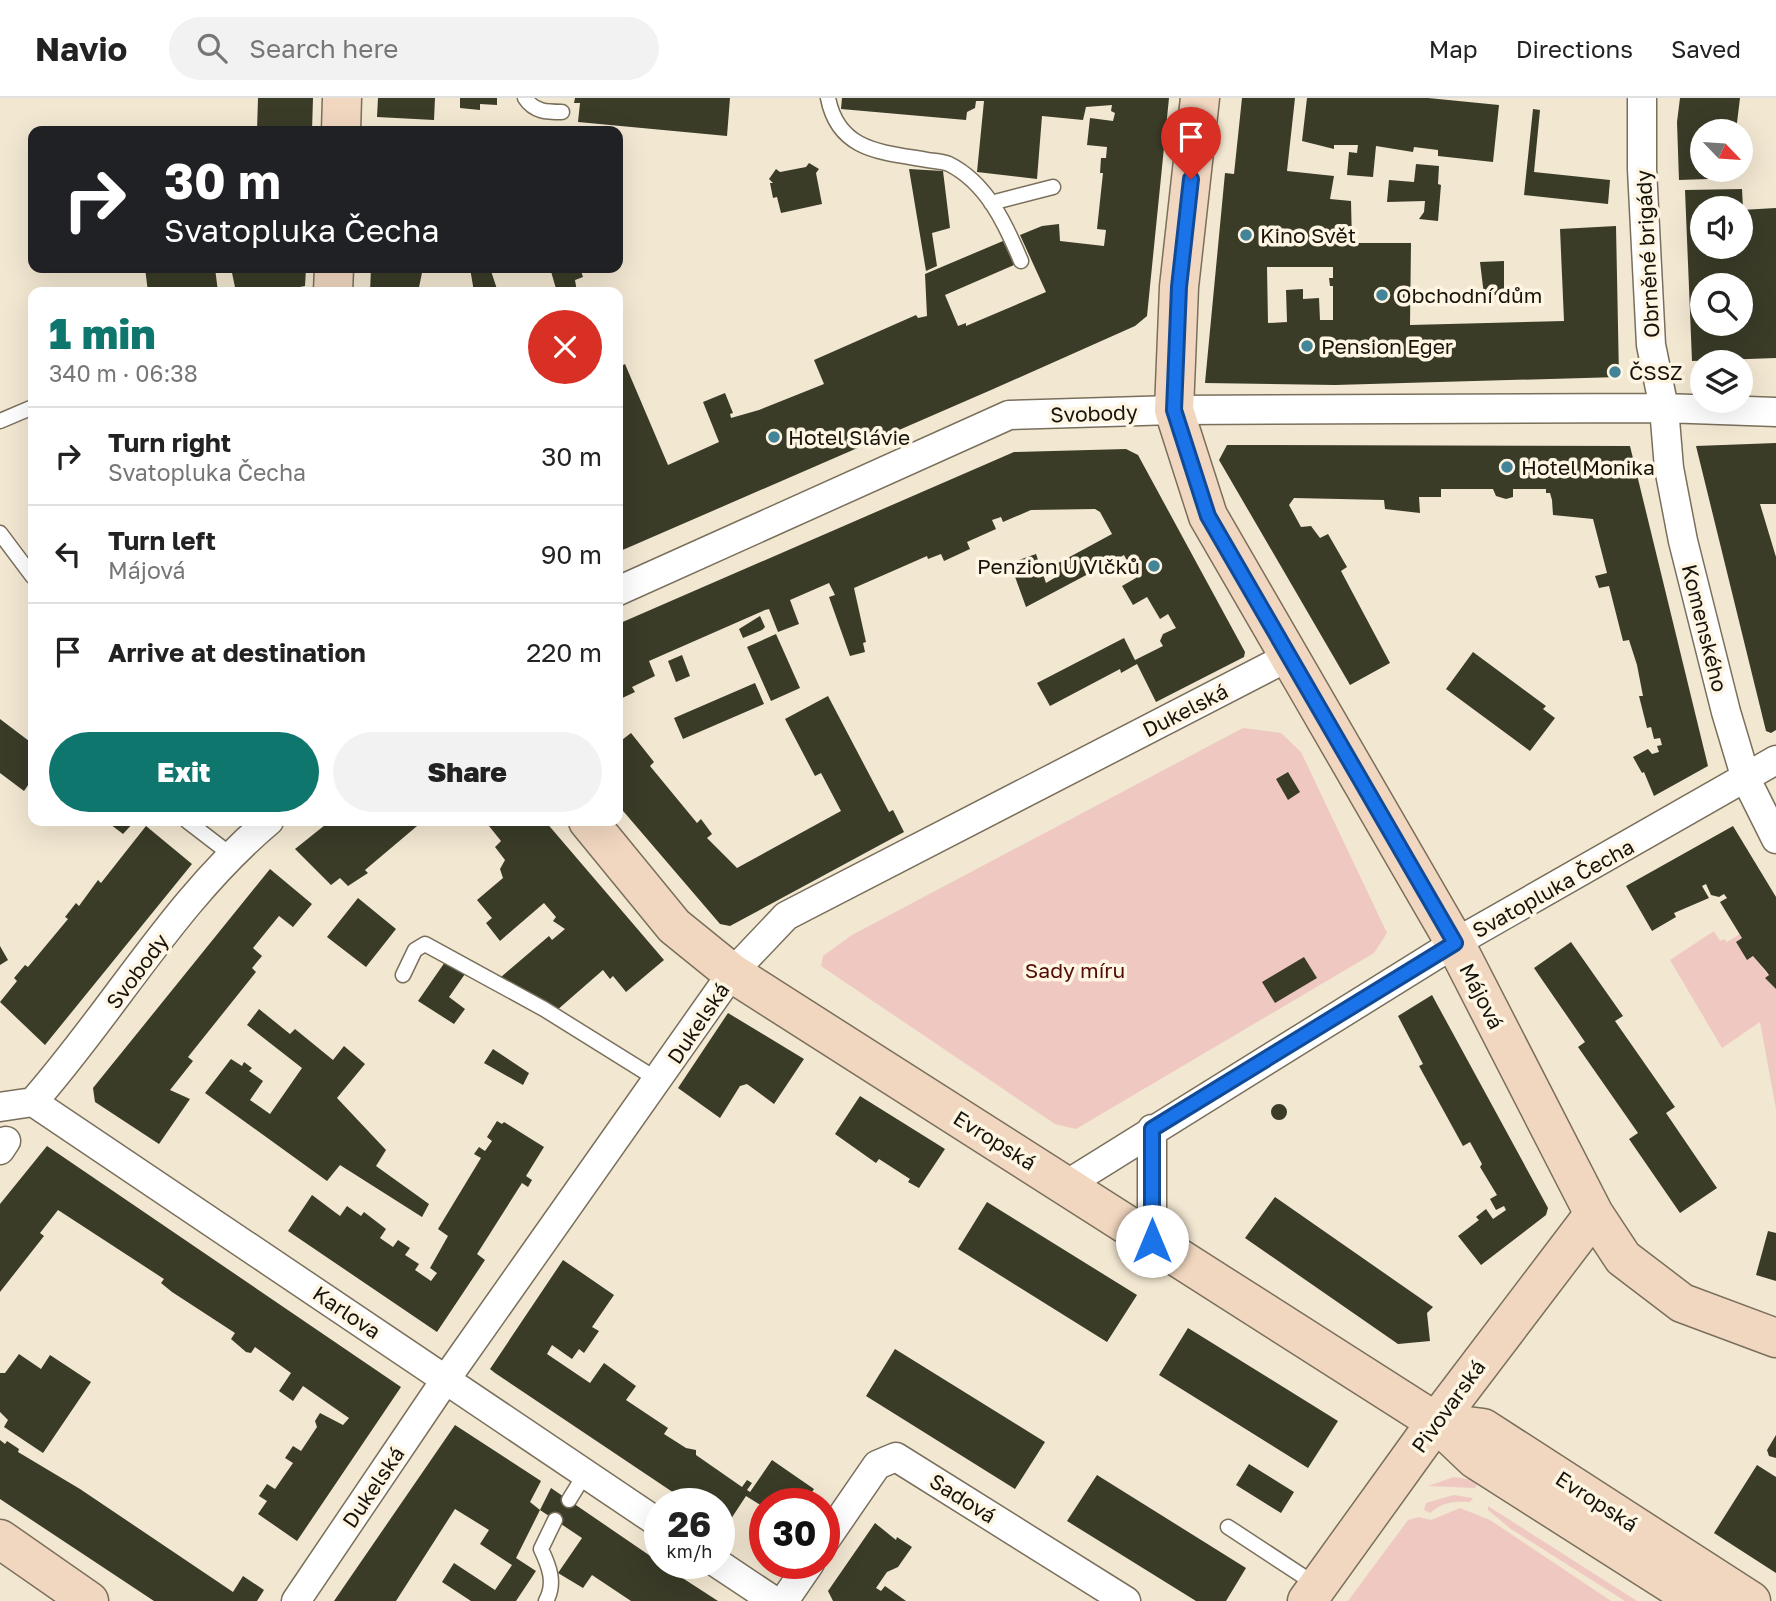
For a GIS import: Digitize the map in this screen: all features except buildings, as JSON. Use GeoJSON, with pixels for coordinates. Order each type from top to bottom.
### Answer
{"type":"FeatureCollection","features":[{"type":"Feature","properties":{"kind":"street"},"geometry":{"type":"LineString","coordinates":[[341,126],[342,98]]}},
{"type":"Feature","properties":{"kind":"street","name":"Májová"},"geometry":{"type":"LineString","coordinates":[[1200,98],[1179,287],[1174,410],[1208,516],[1455,943],[1594,1214],[1623,1258],[1682,1303],[1776,1338]]}},
{"type":"Feature","properties":{"kind":"street","name":"Obrněné brigády"},"geometry":{"type":"LineString","coordinates":[[1642,98],[1642,169],[1651,345],[1664,408]]}},
{"type":"Feature","properties":{"kind":"street","name":"Svobody"},"geometry":{"type":"LineString","coordinates":[[623,589],[1009,415],[1174,410],[1664,408],[1776,412]]}},
{"type":"Feature","properties":{"kind":"street","name":"Komenského"},"geometry":{"type":"LineString","coordinates":[[1664,408],[1669,468],[1683,541],[1746,779],[1776,839]]}},
{"type":"Feature","properties":{"kind":"street","name":"Dukelská"},"geometry":{"type":"LineString","coordinates":[[296,1601],[446,1379],[732,973],[786,916],[1288,657]]}},
{"type":"Feature","properties":{"kind":"street","name":"Svatopluka Čecha"},"geometry":{"type":"LineString","coordinates":[[1066,1185],[1152,1129],[1455,943],[1776,760]]}},
{"type":"Feature","properties":{"kind":"street","name":"Svobody"},"geometry":{"type":"LineString","coordinates":[[33,1102],[75,1054],[139,965],[230,853],[263,826]]}},
{"type":"Feature","properties":{"kind":"street","name":"Evropská"},"geometry":{"type":"LineString","coordinates":[[593,826],[674,926],[732,973],[1436,1422],[1475,1459],[1698,1601]]}},
{"type":"Feature","properties":{"kind":"street"},"geometry":{"type":"LineString","coordinates":[[0,1107],[33,1102]]}},
{"type":"Feature","properties":{"kind":"street","name":"Karlova"},"geometry":{"type":"LineString","coordinates":[[33,1102],[644,1513]]}},
{"type":"Feature","properties":{"kind":"street"},"geometry":{"type":"LineString","coordinates":[[1152,1129],[1152,1241]]}},
{"type":"Feature","properties":{"kind":"street","name":"Pivovarská"},"geometry":{"type":"LineString","coordinates":[[1313,1594],[1436,1422],[1594,1214]]}},
{"type":"Feature","properties":{"kind":"street","name":"Evropská"},"geometry":{"type":"LineString","coordinates":[[1436,1422],[1483,1428],[1751,1601]]}},
{"type":"Feature","properties":{"kind":"street","name":"Sadová"},"geometry":{"type":"LineString","coordinates":[[840,1519],[877,1465],[896,1457],[1126,1601]]}},
{"type":"Feature","properties":{"kind":"street"},"geometry":{"type":"LineString","coordinates":[[0,1539],[89,1601]]}},
{"type":"Feature","properties":{"kind":"street"},"geometry":{"type":"LineString","coordinates":[[735,1575],[774,1601]]}},
{"type":"Feature","properties":{"kind":"street"},"geometry":{"type":"LineString","coordinates":[[784,1601],[799,1579]]}},
{"type":"Feature","properties":{"kind":"lane"},"geometry":{"type":"LineString","coordinates":[[525,98],[529,105],[544,112],[562,112]]}},
{"type":"Feature","properties":{"kind":"lane"},"geometry":{"type":"LineString","coordinates":[[828,98],[831,113],[840,129],[863,147],[948,164],[985,194],[1004,221],[1021,261]]}},
{"type":"Feature","properties":{"kind":"lane"},"geometry":{"type":"LineString","coordinates":[[991,203],[1052,187]]}},
{"type":"Feature","properties":{"kind":"lane"},"geometry":{"type":"LineString","coordinates":[[0,421],[28,409]]}},
{"type":"Feature","properties":{"kind":"lane"},"geometry":{"type":"LineString","coordinates":[[0,533],[28,570]]}},
{"type":"Feature","properties":{"kind":"lane"},"geometry":{"type":"LineString","coordinates":[[194,826],[230,853]]}},
{"type":"Feature","properties":{"kind":"lane"},"geometry":{"type":"LineString","coordinates":[[403,975],[415,950],[425,944],[544,1009],[658,1080]]}},
{"type":"Feature","properties":{"kind":"lane"},"geometry":{"type":"LineString","coordinates":[[569,1500],[585,1474]]}},
{"type":"Feature","properties":{"kind":"lane"},"geometry":{"type":"LineString","coordinates":[[546,1601],[551,1591],[549,1566],[541,1549],[555,1520]]}},
{"type":"Feature","properties":{"kind":"lane"},"geometry":{"type":"LineString","coordinates":[[1228,1527],[1313,1594]]}},
{"type":"Feature","properties":{"kind":"green space","name":"Sady míru"},"geometry":{"type":"Polygon","coordinates":[[[1243,728],[1281,733],[1301,752],[1387,933],[1374,953],[1076,1129],[1055,1124],[821,966],[823,956],[852,935],[1243,728]]]}},
{"type":"Feature","properties":{"kind":"green space"},"geometry":{"type":"Polygon","coordinates":[[[1714,931],[1720,941],[1724,939],[1727,942],[1740,934],[1742,938],[1736,942],[1747,959],[1753,956],[1768,975],[1766,979],[1776,989],[1776,1109],[1760,1022],[1722,1048],[1670,960],[1714,931]]]}},
{"type":"Feature","properties":{"kind":"green space"},"geometry":{"type":"Polygon","coordinates":[[[1454,1477],[1479,1481],[1475,1488],[1428,1486],[1454,1477]]]}},
{"type":"Feature","properties":{"kind":"green space"},"geometry":{"type":"Polygon","coordinates":[[[1454,1495],[1473,1498],[1470,1502],[1444,1504],[1430,1513],[1424,1510],[1426,1503],[1454,1495]]]}},
{"type":"Feature","properties":{"kind":"green space"},"geometry":{"type":"Polygon","coordinates":[[[1488,1506],[1637,1601],[1625,1601],[1511,1529],[1488,1510],[1488,1506]]]}},
{"type":"Feature","properties":{"kind":"green space"},"geometry":{"type":"Polygon","coordinates":[[[1460,1508],[1490,1520],[1611,1601],[1348,1601],[1408,1520],[1419,1517],[1431,1520],[1460,1508]]]}},
{"type":"Feature","properties":{"kind":"place","name":"Kino Svět"},"geometry":{"type":"Point","coordinates":[1246,235]}},
{"type":"Feature","properties":{"kind":"place","name":"Obchodní dům"},"geometry":{"type":"Point","coordinates":[1382,295]}},
{"type":"Feature","properties":{"kind":"place","name":"Pension Eger"},"geometry":{"type":"Point","coordinates":[1307,346]}},
{"type":"Feature","properties":{"kind":"place","name":"ČSSZ"},"geometry":{"type":"Point","coordinates":[1615,372]}},
{"type":"Feature","properties":{"kind":"place","name":"Hotel Slávie"},"geometry":{"type":"Point","coordinates":[774,437]}},
{"type":"Feature","properties":{"kind":"place","name":"Hotel Monika"},"geometry":{"type":"Point","coordinates":[1507,467]}},
{"type":"Feature","properties":{"kind":"place","name":"Penzion U Vlčků"},"geometry":{"type":"Point","coordinates":[1154,566]}},
{"type":"Feature","properties":{"kind":"route"},"geometry":{"type":"LineString","coordinates":[[1152,1241],[1152,1129],[1455,943],[1208,516],[1174,410],[1179,287],[1191,179]]}}]}
